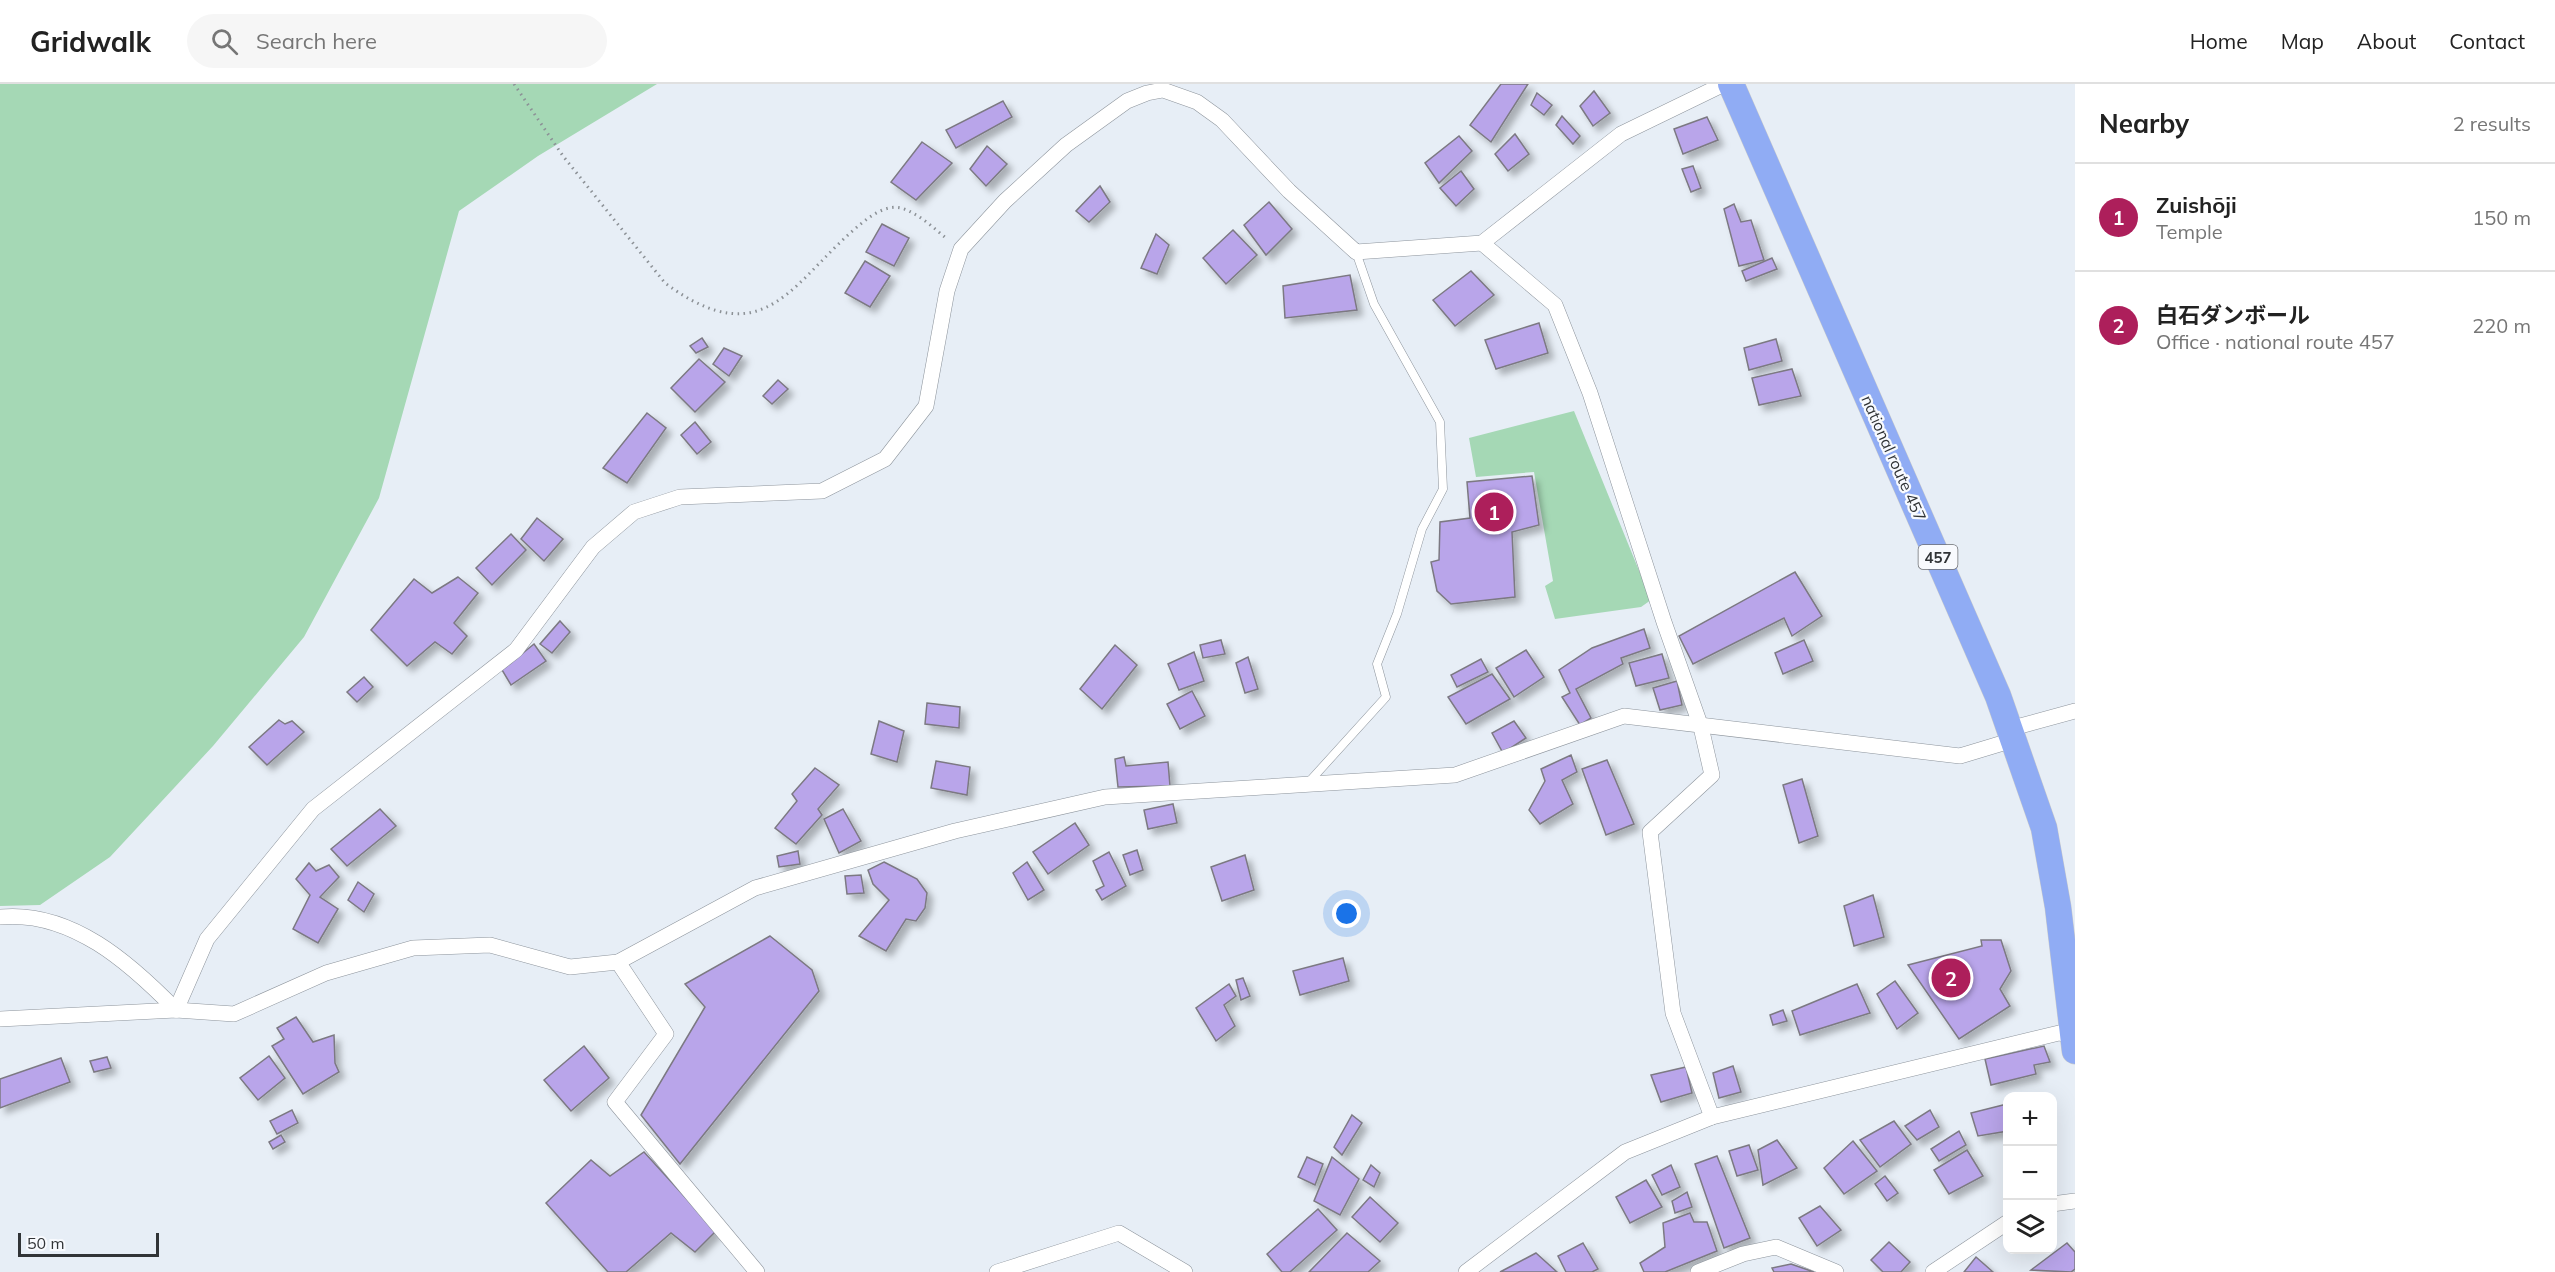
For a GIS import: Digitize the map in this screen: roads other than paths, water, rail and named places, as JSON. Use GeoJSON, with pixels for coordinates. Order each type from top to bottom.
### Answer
{"type":"FeatureCollection","features":[{"type":"Feature","properties":{"kind":"highway","name":"national route 457"},"geometry":{"type":"LineString","coordinates":[[1731,84],[1998,696],[2044,828],[2058,907],[2074,1043]]}},
{"type":"Feature","properties":{"kind":"street"},"geometry":{"type":"LineString","coordinates":[[176,1010],[207,939],[313,809],[516,650],[593,547],[634,512],[680,497],[822,491],[885,459],[926,406],[947,291],[960,249],[1005,201],[1066,145],[1127,101],[1147,93],[1164,90],[1197,102],[1222,120],[1289,191],[1356,252],[1482,243],[1621,134],[1724,84]]}},
{"type":"Feature","properties":{"kind":"street"},"geometry":{"type":"LineString","coordinates":[[1482,243],[1555,305],[1590,393],[1664,622],[1701,727],[1712,775],[1650,832],[1673,1013],[1712,1117]]}},
{"type":"Feature","properties":{"kind":"street"},"geometry":{"type":"LineString","coordinates":[[0,1019],[176,1010],[234,1014],[326,974],[413,948],[490,945],[570,967],[618,962],[755,888],[955,831],[1105,797],[1455,776],[1624,716],[1701,727],[1960,756],[2011,734],[2075,711]]}},
{"type":"Feature","properties":{"kind":"street"},"geometry":{"type":"LineString","coordinates":[[0,917],[34,918],[53,922],[89,937],[152,985],[176,1010]]}},
{"type":"Feature","properties":{"kind":"street"},"geometry":{"type":"LineString","coordinates":[[618,962],[666,1034],[615,1102],[757,1272]]}},
{"type":"Feature","properties":{"kind":"street"},"geometry":{"type":"LineString","coordinates":[[1466,1272],[1625,1152],[1712,1117],[2059,1033],[2074,1043]]}},
{"type":"Feature","properties":{"kind":"street"},"geometry":{"type":"LineString","coordinates":[[2057,1203],[2075,1201]]}},
{"type":"Feature","properties":{"kind":"street"},"geometry":{"type":"LineString","coordinates":[[1933,1272],[2003,1225]]}},
{"type":"Feature","properties":{"kind":"street"},"geometry":{"type":"LineString","coordinates":[[997,1272],[1119,1233],[1185,1272]]}},
{"type":"Feature","properties":{"kind":"street"},"geometry":{"type":"LineString","coordinates":[[1698,1272],[1743,1254],[1776,1247],[1836,1272]]}},
{"type":"Feature","properties":{"kind":"lane"},"geometry":{"type":"LineString","coordinates":[[1306,785],[1386,697],[1377,664],[1397,614],[1422,529],[1443,489],[1440,422],[1374,304],[1356,252]]}},
{"type":"Feature","properties":{"kind":"place","name":"Zuishōji"},"geometry":{"type":"Point","coordinates":[1494,512]}},
{"type":"Feature","properties":{"kind":"place","name":"白石ダンボール"},"geometry":{"type":"Point","coordinates":[1951,978]}}]}
